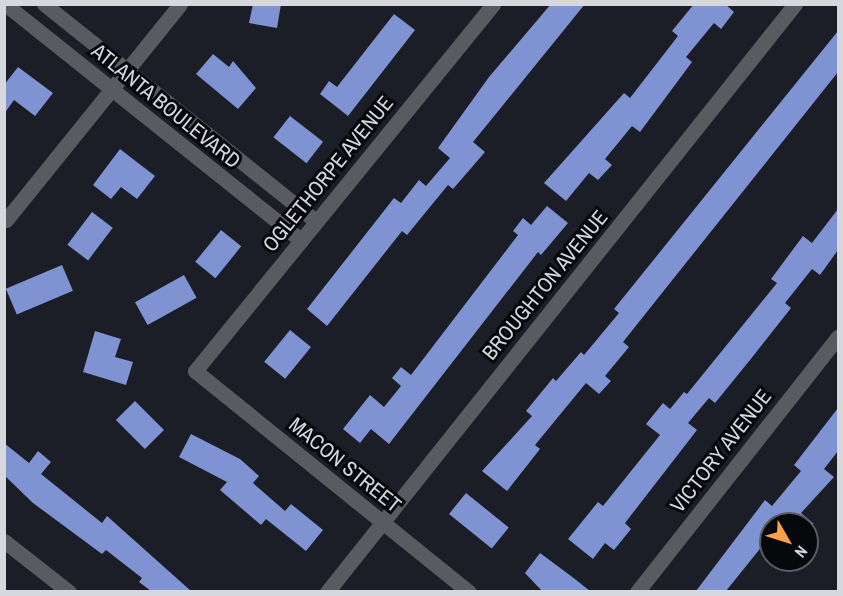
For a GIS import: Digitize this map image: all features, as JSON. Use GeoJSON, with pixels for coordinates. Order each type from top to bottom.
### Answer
{"type":"FeatureCollection","features":[{"type":"Feature","properties":{"kind":"street","name":"ATLANTA BOULEVARD"},"geometry":{"type":"LineString","coordinates":[[5,4],[301,240]]}},
{"type":"Feature","properties":{"kind":"street","name":"ATLANTA BOULEVARD"},"geometry":{"type":"LineString","coordinates":[[44,4],[125,71],[316,221]]}},
{"type":"Feature","properties":{"kind":"street"},"geometry":{"type":"LineString","coordinates":[[6,220],[180,4]]}},
{"type":"Feature","properties":{"kind":"street","name":"OGLETHORPE AVENUE"},"geometry":{"type":"LineString","coordinates":[[195,371],[494,4]]}},
{"type":"Feature","properties":{"kind":"street","name":"BROUGHTON AVENUE"},"geometry":{"type":"LineString","coordinates":[[327,591],[795,4]]}},
{"type":"Feature","properties":{"kind":"street","name":"VICTORY AVENUE"},"geometry":{"type":"LineString","coordinates":[[637,591],[838,337]]}},
{"type":"Feature","properties":{"kind":"street","name":"MACON STREET"},"geometry":{"type":"LineString","coordinates":[[195,371],[469,591]]}},
{"type":"Feature","properties":{"kind":"street"},"geometry":{"type":"LineString","coordinates":[[4,541],[69,591]]}},
{"type":"Feature","properties":{"kind":"building"},"geometry":{"type":"Polygon","coordinates":[[[253,4],[281,4],[277,28],[249,23],[253,4]]]}},
{"type":"Feature","properties":{"kind":"building"},"geometry":{"type":"Polygon","coordinates":[[[551,4],[585,4],[473,142],[485,152],[453,189],[448,185],[407,235],[402,231],[327,326],[307,309],[394,198],[401,203],[419,180],[426,186],[450,158],[438,148],[489,77],[551,4]]]}},
{"type":"Feature","properties":{"kind":"building"},"geometry":{"type":"Polygon","coordinates":[[[694,4],[725,4],[734,12],[721,29],[714,23],[686,57],[692,62],[640,132],[632,126],[605,159],[612,165],[598,180],[589,173],[566,201],[544,183],[624,93],[630,98],[678,36],[672,31],[694,4]]]}},
{"type":"Feature","properties":{"kind":"building"},"geometry":{"type":"Polygon","coordinates":[[[394,14],[415,30],[348,116],[320,94],[329,81],[337,87],[394,14]]]}},
{"type":"Feature","properties":{"kind":"building"},"geometry":{"type":"Polygon","coordinates":[[[838,31],[838,72],[623,342],[629,347],[605,376],[611,381],[599,394],[586,383],[535,445],[540,449],[507,491],[482,471],[532,416],[526,411],[553,378],[556,381],[581,352],[584,355],[619,313],[614,309],[838,31]]]}},
{"type":"Feature","properties":{"kind":"building"},"geometry":{"type":"Polygon","coordinates":[[[213,54],[229,67],[233,61],[256,88],[238,109],[196,74],[213,54]]]}},
{"type":"Feature","properties":{"kind":"building"},"geometry":{"type":"Polygon","coordinates":[[[18,67],[53,93],[35,116],[14,100],[4,114],[4,85],[18,67]]]}},
{"type":"Feature","properties":{"kind":"building"},"geometry":{"type":"Polygon","coordinates":[[[290,116],[323,142],[306,163],[273,137],[290,116]]]}},
{"type":"Feature","properties":{"kind":"building"},"geometry":{"type":"Polygon","coordinates":[[[120,149],[155,176],[137,199],[121,187],[111,199],[93,185],[120,149]]]}},
{"type":"Feature","properties":{"kind":"building"},"geometry":{"type":"Polygon","coordinates":[[[547,206],[568,223],[541,255],[538,252],[389,444],[371,429],[360,443],[343,429],[370,395],[384,407],[401,386],[392,378],[401,367],[411,375],[518,235],[513,231],[523,218],[531,225],[547,206]]]}},
{"type":"Feature","properties":{"kind":"building"},"geometry":{"type":"Polygon","coordinates":[[[838,209],[838,250],[820,275],[812,269],[785,303],[791,308],[715,403],[709,398],[688,423],[697,430],[625,523],[631,529],[614,550],[605,543],[593,559],[568,539],[598,502],[603,506],[660,435],[646,424],[663,403],[670,409],[684,392],[687,394],[777,283],[771,279],[803,236],[812,243],[838,209]]]}},
{"type":"Feature","properties":{"kind":"building"},"geometry":{"type":"Polygon","coordinates":[[[92,212],[113,228],[88,260],[67,245],[92,212]]]}},
{"type":"Feature","properties":{"kind":"building"},"geometry":{"type":"Polygon","coordinates":[[[221,230],[241,246],[215,278],[195,262],[221,230]]]}},
{"type":"Feature","properties":{"kind":"building"},"geometry":{"type":"Polygon","coordinates":[[[62,265],[73,291],[17,315],[6,289],[62,265]]]}},
{"type":"Feature","properties":{"kind":"building"},"geometry":{"type":"Polygon","coordinates":[[[184,275],[197,298],[148,325],[135,302],[184,275]]]}},
{"type":"Feature","properties":{"kind":"building"},"geometry":{"type":"Polygon","coordinates":[[[290,330],[311,347],[285,379],[264,362],[290,330]]]}},
{"type":"Feature","properties":{"kind":"building"},"geometry":{"type":"Polygon","coordinates":[[[95,331],[121,339],[115,357],[133,362],[126,385],[83,372],[95,331]]]}},
{"type":"Feature","properties":{"kind":"building"},"geometry":{"type":"Polygon","coordinates":[[[135,401],[164,430],[145,449],[116,420],[135,401]]]}},
{"type":"Feature","properties":{"kind":"building"},"geometry":{"type":"Polygon","coordinates":[[[838,408],[838,451],[824,469],[834,477],[802,512],[759,512],[759,550],[726,591],[696,591],[765,500],[772,506],[801,471],[794,465],[838,408]]]}},
{"type":"Feature","properties":{"kind":"building"},"geometry":{"type":"Polygon","coordinates":[[[191,434],[240,459],[259,476],[253,483],[285,511],[291,504],[323,530],[306,551],[266,519],[261,525],[220,490],[227,482],[179,457],[191,434]]]}},
{"type":"Feature","properties":{"kind":"building"},"geometry":{"type":"Polygon","coordinates":[[[4,443],[29,463],[38,451],[51,462],[41,474],[102,523],[107,516],[191,591],[151,591],[139,582],[142,578],[106,550],[102,554],[33,503],[4,475],[4,443]]]}},
{"type":"Feature","properties":{"kind":"building"},"geometry":{"type":"Polygon","coordinates":[[[466,493],[509,528],[492,549],[449,514],[466,493]]]}},
{"type":"Feature","properties":{"kind":"building"},"geometry":{"type":"Polygon","coordinates":[[[540,553],[590,591],[542,591],[525,573],[540,553]]]}}]}
